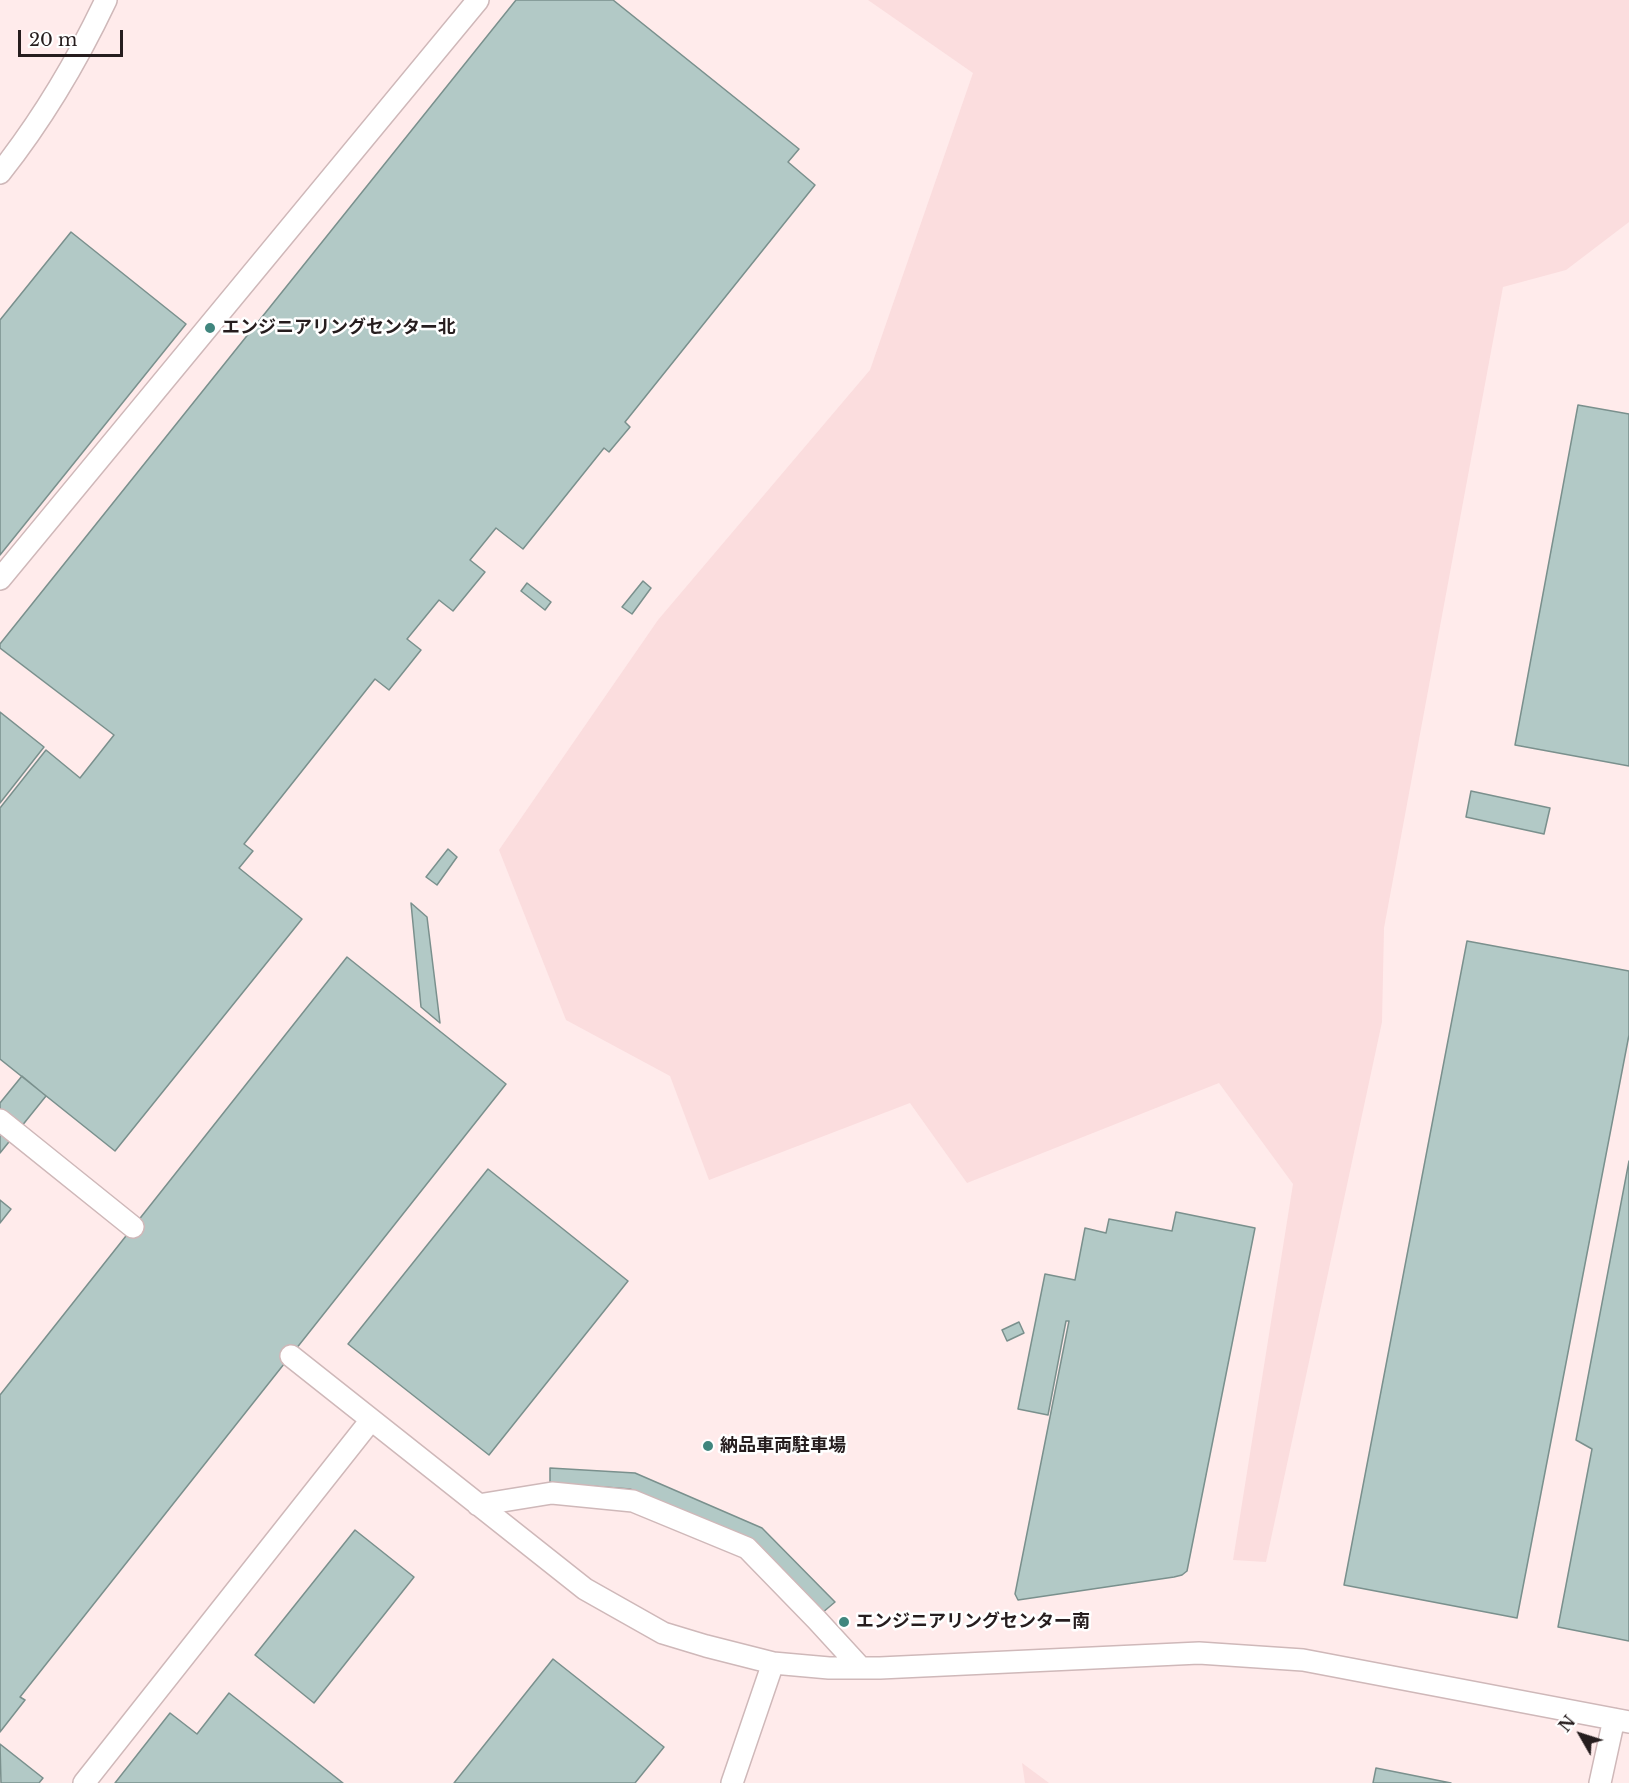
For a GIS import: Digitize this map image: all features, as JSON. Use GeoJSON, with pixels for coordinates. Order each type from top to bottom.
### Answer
{"type":"FeatureCollection","features":[{"type":"Feature","properties":{"kind":"lane"},"geometry":{"type":"LineString","coordinates":[[0,173],[33,129],[88,37],[106,0]]}},
{"type":"Feature","properties":{"kind":"lane"},"geometry":{"type":"LineString","coordinates":[[0,579],[478,0]]}},
{"type":"Feature","properties":{"kind":"lane"},"geometry":{"type":"LineString","coordinates":[[0,1120],[133,1227]]}},
{"type":"Feature","properties":{"kind":"lane"},"geometry":{"type":"LineString","coordinates":[[291,1356],[585,1589],[663,1633],[773,1663],[829,1668],[1199,1653],[1303,1660],[1621,1720],[1600,1783]]}},
{"type":"Feature","properties":{"kind":"lane"},"geometry":{"type":"LineString","coordinates":[[84,1783],[371,1420]]}},
{"type":"Feature","properties":{"kind":"lane"},"geometry":{"type":"LineString","coordinates":[[478,1505],[552,1493],[633,1501],[747,1548],[818,1620],[861,1668]]}},
{"type":"Feature","properties":{"kind":"lane"},"geometry":{"type":"LineString","coordinates":[[732,1783],[773,1663]]}},
{"type":"Feature","properties":{"kind":"shaded area"},"geometry":{"type":"Polygon","coordinates":[[[0,0],[1629,0],[1629,1783],[0,1783],[0,0]]]}},
{"type":"Feature","properties":{"kind":"shaded area"},"geometry":{"type":"Polygon","coordinates":[[[868,0],[1629,0],[1629,222],[1566,270],[1503,287],[1384,928],[1382,1022],[1266,1562],[1233,1560],[1293,1184],[1219,1083],[967,1183],[910,1103],[709,1180],[670,1076],[566,1020],[499,850],[658,620],[870,370],[973,73],[868,0]]]}},
{"type":"Feature","properties":{"kind":"shaded area"},"geometry":{"type":"Polygon","coordinates":[[[1022,1763],[1049,1783],[1025,1783],[1022,1763]]]}},
{"type":"Feature","properties":{"kind":"building"},"geometry":{"type":"Polygon","coordinates":[[[516,0],[613,0],[799,149],[788,162],[815,185],[625,422],[630,427],[609,452],[604,448],[523,549],[496,528],[470,560],[485,572],[453,611],[439,600],[407,639],[421,650],[389,690],[375,679],[244,844],[253,851],[239,868],[302,919],[115,1151],[0,1059],[0,808],[46,750],[80,778],[114,735],[0,648],[0,644],[516,0]]]}},
{"type":"Feature","properties":{"kind":"building"},"geometry":{"type":"Polygon","coordinates":[[[71,232],[186,324],[0,555],[0,320],[71,232]]]}},
{"type":"Feature","properties":{"kind":"building"},"geometry":{"type":"Polygon","coordinates":[[[1578,405],[1629,414],[1629,766],[1515,745],[1578,405]]]}},
{"type":"Feature","properties":{"kind":"building"},"geometry":{"type":"Polygon","coordinates":[[[643,581],[651,588],[632,614],[622,607],[643,581]]]}},
{"type":"Feature","properties":{"kind":"building"},"geometry":{"type":"Polygon","coordinates":[[[527,583],[551,602],[545,610],[521,591],[527,583]]]}},
{"type":"Feature","properties":{"kind":"building"},"geometry":{"type":"Polygon","coordinates":[[[0,712],[44,747],[0,803],[0,712]]]}},
{"type":"Feature","properties":{"kind":"building"},"geometry":{"type":"Polygon","coordinates":[[[1471,791],[1550,808],[1544,834],[1466,817],[1471,791]]]}},
{"type":"Feature","properties":{"kind":"building"},"geometry":{"type":"Polygon","coordinates":[[[448,849],[457,857],[437,885],[426,877],[448,849]]]}},
{"type":"Feature","properties":{"kind":"building"},"geometry":{"type":"Polygon","coordinates":[[[411,903],[427,917],[440,1023],[421,1007],[411,903]]]}},
{"type":"Feature","properties":{"kind":"building"},"geometry":{"type":"Polygon","coordinates":[[[1467,941],[1629,971],[1629,1035],[1517,1618],[1344,1585],[1467,941]]]}},
{"type":"Feature","properties":{"kind":"building"},"geometry":{"type":"Polygon","coordinates":[[[347,957],[506,1084],[20,1697],[25,1700],[0,1732],[0,1395],[347,957]]]}},
{"type":"Feature","properties":{"kind":"building"},"geometry":{"type":"Polygon","coordinates":[[[22,1076],[46,1096],[0,1153],[0,1103],[22,1076]]]}},
{"type":"Feature","properties":{"kind":"building"},"geometry":{"type":"Polygon","coordinates":[[[1629,1161],[1629,1641],[1558,1627],[1592,1449],[1576,1440],[1629,1161]]]}},
{"type":"Feature","properties":{"kind":"building"},"geometry":{"type":"Polygon","coordinates":[[[488,1169],[628,1281],[489,1455],[348,1344],[488,1169]]]}},
{"type":"Feature","properties":{"kind":"building"},"geometry":{"type":"Polygon","coordinates":[[[0,1200],[11,1209],[0,1223],[0,1200]]]}},
{"type":"Feature","properties":{"kind":"building"},"geometry":{"type":"Polygon","coordinates":[[[1176,1212],[1255,1228],[1187,1571],[1174,1577],[1018,1600],[1015,1594],[1069,1321],[1066,1321],[1048,1415],[1018,1409],[1045,1274],[1075,1280],[1085,1228],[1106,1233],[1109,1219],[1172,1231],[1176,1212]]]}},
{"type":"Feature","properties":{"kind":"building"},"geometry":{"type":"Polygon","coordinates":[[[1019,1322],[1024,1333],[1007,1341],[1002,1330],[1019,1322]]]}},
{"type":"Feature","properties":{"kind":"building"},"geometry":{"type":"Polygon","coordinates":[[[550,1468],[635,1473],[762,1528],[835,1602],[822,1613],[751,1540],[630,1489],[550,1483],[550,1468]]]}},
{"type":"Feature","properties":{"kind":"building"},"geometry":{"type":"Polygon","coordinates":[[[355,1530],[414,1577],[314,1703],[255,1655],[355,1530]]]}},
{"type":"Feature","properties":{"kind":"building"},"geometry":{"type":"Polygon","coordinates":[[[553,1659],[664,1747],[635,1783],[454,1783],[553,1659]]]}},
{"type":"Feature","properties":{"kind":"building"},"geometry":{"type":"Polygon","coordinates":[[[229,1693],[343,1783],[115,1783],[170,1713],[197,1734],[229,1693]]]}},
{"type":"Feature","properties":{"kind":"building"},"geometry":{"type":"Polygon","coordinates":[[[0,1744],[43,1778],[39,1783],[1,1783],[0,1744]]]}},
{"type":"Feature","properties":{"kind":"building"},"geometry":{"type":"Polygon","coordinates":[[[1376,1768],[1451,1783],[1373,1783],[1376,1768]]]}},
{"type":"Feature","properties":{"kind":"place","name":"エンジニアリングセンター北"},"geometry":{"type":"Point","coordinates":[210,328]}},
{"type":"Feature","properties":{"kind":"place","name":"納品車両駐車場"},"geometry":{"type":"Point","coordinates":[708,1446]}},
{"type":"Feature","properties":{"kind":"place","name":"エンジニアリングセンター南"},"geometry":{"type":"Point","coordinates":[844,1622]}}]}
